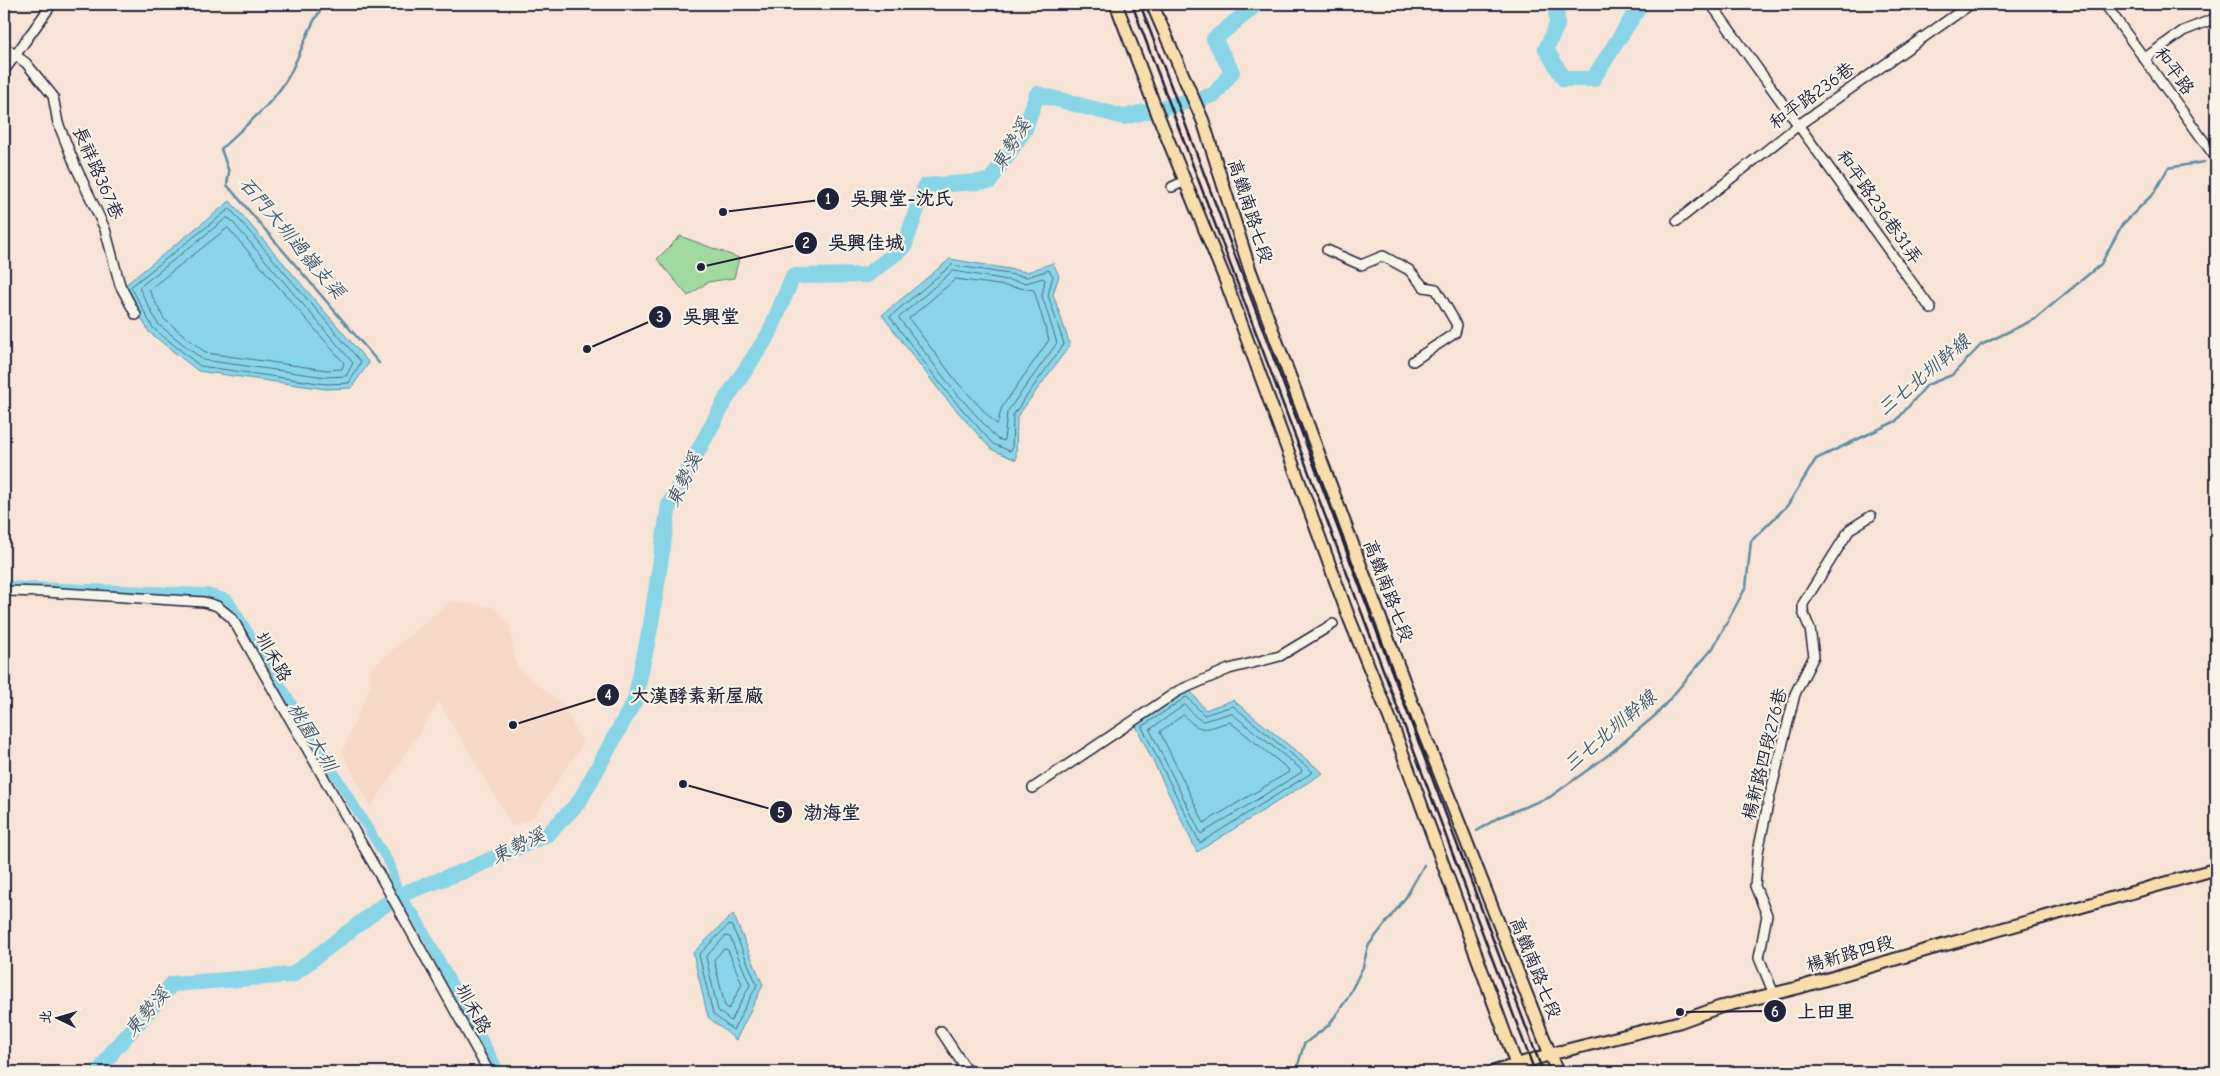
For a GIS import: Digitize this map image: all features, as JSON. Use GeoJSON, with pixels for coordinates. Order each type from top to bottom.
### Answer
{"type":"FeatureCollection","features":[{"type":"Feature","properties":{"kind":"main road"},"geometry":{"type":"LineString","coordinates":[[1116,4],[1150,96],[1225,279],[1348,615],[1390,719],[1518,1069]]}},
{"type":"Feature","properties":{"kind":"main road","name":"高鐵南路七段"},"geometry":{"type":"LineString","coordinates":[[1152,4],[1201,116],[1238,221],[1250,270],[1412,703],[1557,1072]]}},
{"type":"Feature","properties":{"kind":"main road","name":"楊新路四段"},"geometry":{"type":"LineString","coordinates":[[1493,1072],[1518,1069],[1551,1054],[1679,1022],[1720,1007],[1774,994],[2216,869]]}},
{"type":"Feature","properties":{"kind":"street"},"geometry":{"type":"LineString","coordinates":[[4,71],[52,4]]}},
{"type":"Feature","properties":{"kind":"street","name":"和平路236巷31弄"},"geometry":{"type":"LineString","coordinates":[[1711,4],[1800,124],[1931,309]]}},
{"type":"Feature","properties":{"kind":"street","name":"和平路236巷"},"geometry":{"type":"LineString","coordinates":[[1677,221],[1800,124],[1971,4]]}},
{"type":"Feature","properties":{"kind":"street","name":"和平路"},"geometry":{"type":"LineString","coordinates":[[2105,4],[2216,158]]}},
{"type":"Feature","properties":{"kind":"street"},"geometry":{"type":"LineString","coordinates":[[2145,58],[2183,31],[2216,18]]}},
{"type":"Feature","properties":{"kind":"street","name":"長祥路367巷"},"geometry":{"type":"LineString","coordinates":[[4,47],[26,63],[53,96],[58,123],[105,229],[120,285],[136,315]]}},
{"type":"Feature","properties":{"kind":"street"},"geometry":{"type":"LineString","coordinates":[[1172,187],[1185,181]]}},
{"type":"Feature","properties":{"kind":"street"},"geometry":{"type":"LineString","coordinates":[[1328,250],[1361,265],[1383,256],[1409,270],[1424,287],[1436,289],[1457,325],[1455,333],[1414,361]]}},
{"type":"Feature","properties":{"kind":"street","name":"楊新路四段276巷"},"geometry":{"type":"LineString","coordinates":[[1774,994],[1759,958],[1767,915],[1755,886],[1758,852],[1769,799],[1793,704],[1814,656],[1810,629],[1803,612],[1804,604],[1850,529],[1871,516]]}},
{"type":"Feature","properties":{"kind":"street","name":"圳禾路"},"geometry":{"type":"LineString","coordinates":[[4,591],[204,602],[217,606],[232,618],[386,887],[488,1072]]}},
{"type":"Feature","properties":{"kind":"street"},"geometry":{"type":"LineString","coordinates":[[1033,788],[1178,691],[1229,669],[1280,656],[1333,624]]}},
{"type":"Feature","properties":{"kind":"street"},"geometry":{"type":"LineString","coordinates":[[941,1031],[968,1072]]}},
{"type":"Feature","properties":{"kind":"shaded area"},"geometry":{"type":"Polygon","coordinates":[[[450,601],[494,607],[509,623],[517,667],[564,706],[583,744],[534,817],[513,827],[439,702],[371,808],[342,753],[371,683],[369,670],[450,601]]]}},
{"type":"Feature","properties":{"kind":"green space"},"geometry":{"type":"Polygon","coordinates":[[[680,236],[739,258],[734,278],[708,282],[688,296],[657,259],[680,236]]]}},
{"type":"Feature","properties":{"kind":"water"},"geometry":{"type":"Polygon","coordinates":[[[230,201],[369,363],[351,388],[326,389],[198,371],[149,332],[124,286],[230,201]]]}},
{"type":"Feature","properties":{"kind":"water"},"geometry":{"type":"Polygon","coordinates":[[[950,259],[1027,272],[1053,263],[1059,276],[1053,294],[1070,345],[1017,417],[1016,460],[991,449],[942,394],[882,315],[950,259]]]}},
{"type":"Feature","properties":{"kind":"water"},"geometry":{"type":"Polygon","coordinates":[[[1189,689],[1205,710],[1233,700],[1323,773],[1197,852],[1135,724],[1189,689]]]}},
{"type":"Feature","properties":{"kind":"water"},"geometry":{"type":"Polygon","coordinates":[[[733,914],[763,985],[736,1040],[708,1017],[693,953],[733,914]]]}},
{"type":"Feature","properties":{"kind":"waterway","name":"石門大圳過嶺支渠"},"geometry":{"type":"LineString","coordinates":[[326,4],[310,29],[292,70],[280,89],[265,107],[221,149],[229,172],[227,185],[379,363]]}},
{"type":"Feature","properties":{"kind":"waterway","name":"東勢溪"},"geometry":{"type":"LineString","coordinates":[[99,1072],[113,1051],[172,984],[292,975],[381,907],[407,892],[467,870],[548,834],[579,802],[635,700],[651,624],[669,505],[726,399],[769,334],[793,276],[867,275],[904,247],[925,186],[990,181],[1025,129],[1037,94],[1124,117],[1214,95],[1232,72],[1214,39],[1257,4]]}},
{"type":"Feature","properties":{"kind":"waterway","name":"東勢溪"},"geometry":{"type":"LineString","coordinates":[[1556,4],[1557,25],[1546,49],[1564,79],[1593,79],[1641,4]]}},
{"type":"Feature","properties":{"kind":"waterway","name":"三七北圳幹線"},"geometry":{"type":"LineString","coordinates":[[1477,831],[1499,817],[1550,797],[1607,756],[1657,714],[1713,648],[1746,587],[1751,541],[1787,506],[1816,459],[1896,421],[1927,385],[1952,375],[1981,345],[2035,319],[2101,264],[2122,225],[2154,193],[2168,168],[2204,162]]}},
{"type":"Feature","properties":{"kind":"waterway","name":"桃園大圳"},"geometry":{"type":"LineString","coordinates":[[4,586],[207,593],[228,599],[391,866],[399,893],[406,905],[416,916],[500,1072]]}},
{"type":"Feature","properties":{"kind":"waterway","name":"三七北圳幹線"},"geometry":{"type":"LineString","coordinates":[[1296,1072],[1304,1044],[1329,1025],[1347,999],[1363,967],[1368,946],[1406,897],[1424,865]]}},
{"type":"Feature","properties":{"kind":"railway"},"geometry":{"type":"LineString","coordinates":[[1132,4],[1535,1072]]}},
{"type":"Feature","properties":{"kind":"railway"},"geometry":{"type":"LineString","coordinates":[[1140,4],[1543,1072]]}},
{"type":"Feature","properties":{"kind":"place","name":"吳興堂-沈氏"},"geometry":{"type":"Point","coordinates":[723,212]}},
{"type":"Feature","properties":{"kind":"place","name":"吳興佳城"},"geometry":{"type":"Point","coordinates":[701,267]}},
{"type":"Feature","properties":{"kind":"place","name":"吳興堂"},"geometry":{"type":"Point","coordinates":[587,349]}},
{"type":"Feature","properties":{"kind":"place","name":"大漢酵素新屋廠"},"geometry":{"type":"Point","coordinates":[513,725]}},
{"type":"Feature","properties":{"kind":"place","name":"渤海堂"},"geometry":{"type":"Point","coordinates":[683,784]}},
{"type":"Feature","properties":{"kind":"place","name":"上田里"},"geometry":{"type":"Point","coordinates":[1680,1012]}}]}
